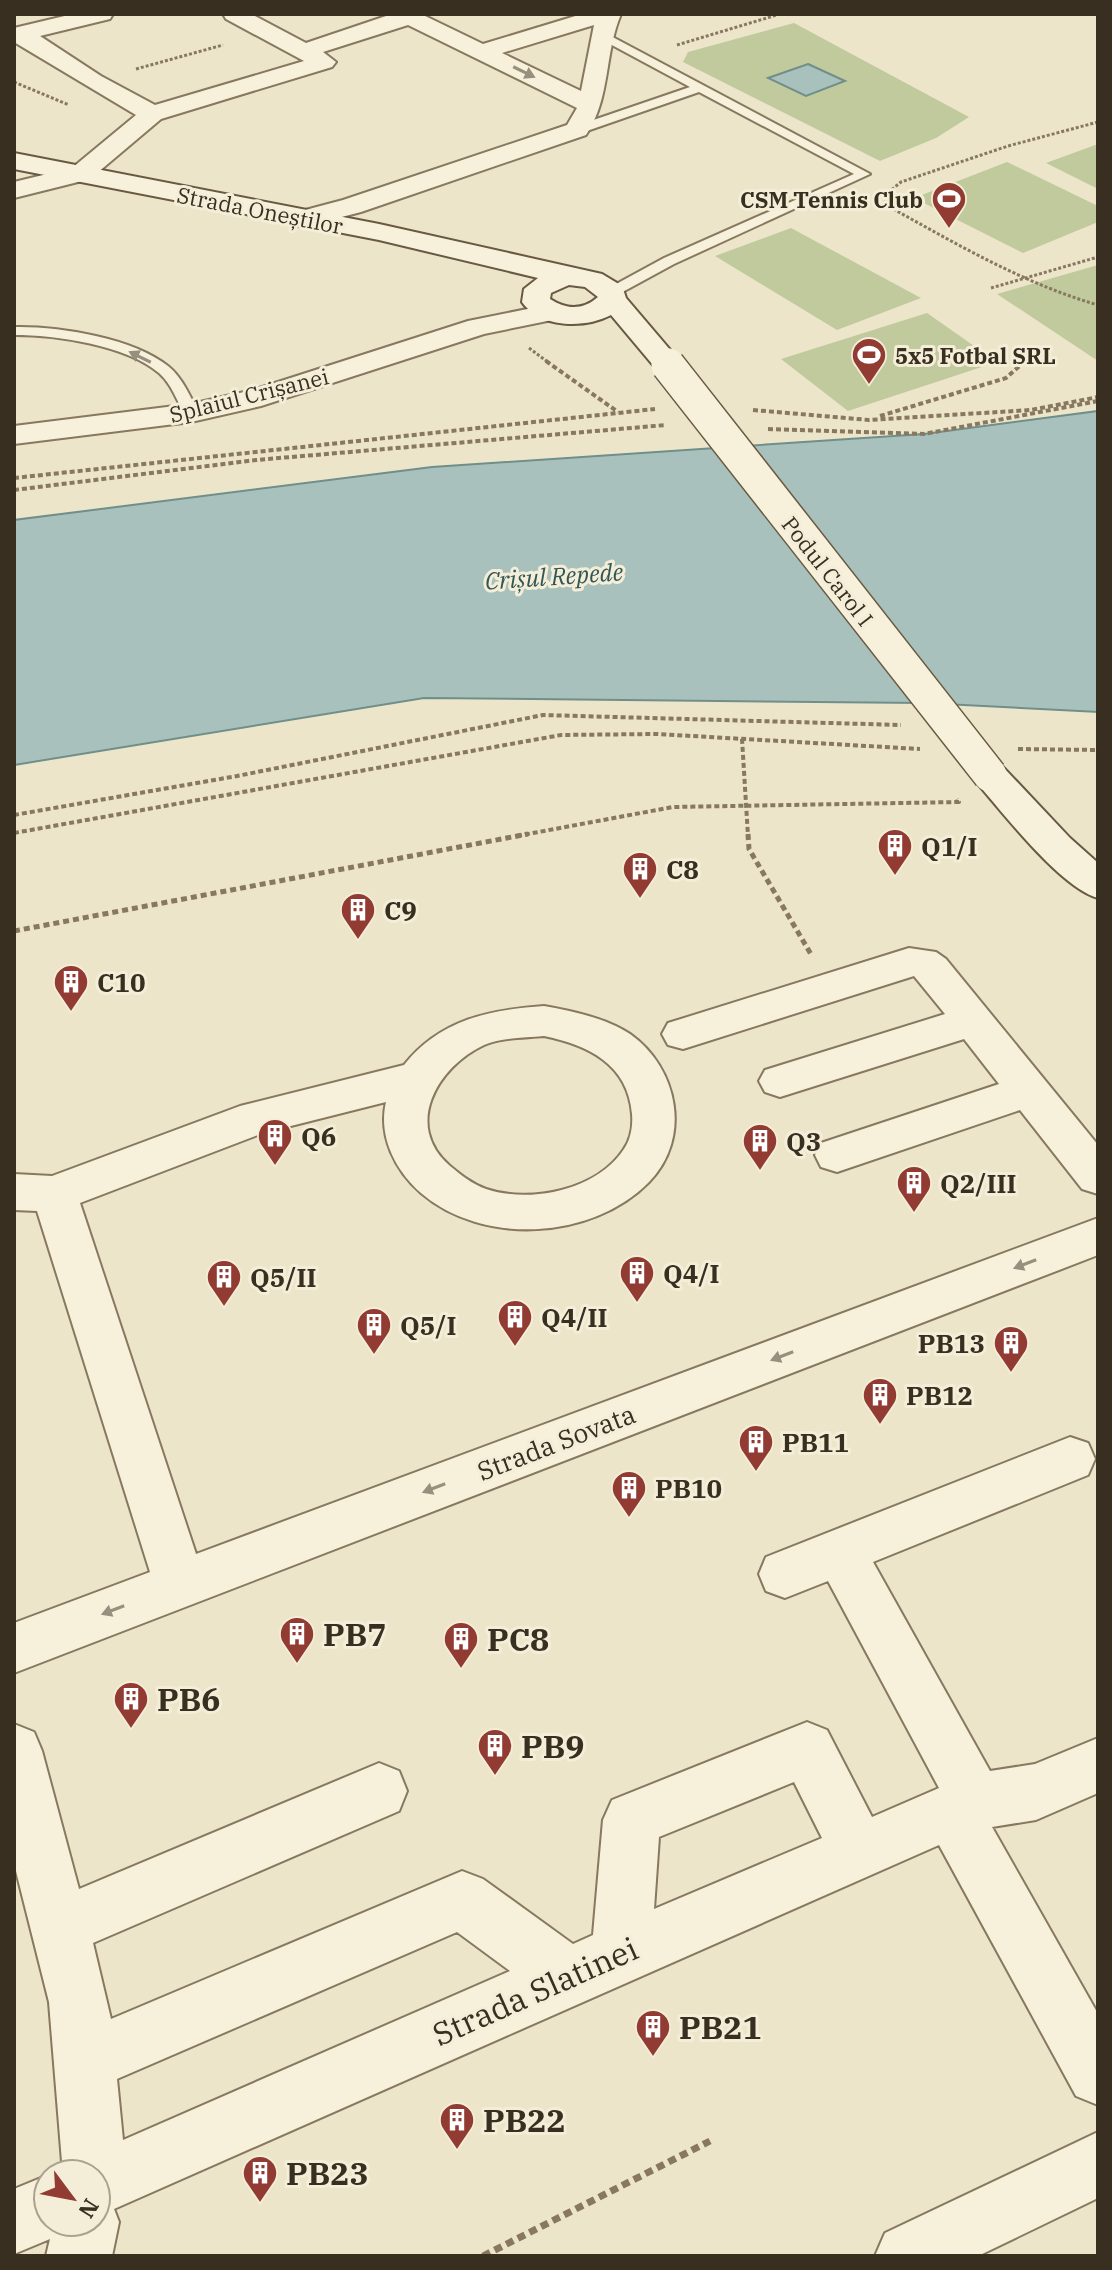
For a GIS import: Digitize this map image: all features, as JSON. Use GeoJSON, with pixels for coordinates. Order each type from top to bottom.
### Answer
{"type":"FeatureCollection","features":[{"type":"Feature","properties":{"kind":"street"},"geometry":{"type":"LineString","coordinates":[[18,34],[102,14]]}},
{"type":"Feature","properties":{"kind":"street"},"geometry":{"type":"LineString","coordinates":[[234,14],[314,56]]}},
{"type":"Feature","properties":{"kind":"street"},"geometry":{"type":"LineString","coordinates":[[14,190],[81,174],[152,114],[314,56],[406,16],[591,105]]}},
{"type":"Feature","properties":{"kind":"street"},"geometry":{"type":"LineString","coordinates":[[303,219],[352,206],[577,130],[591,105],[606,21],[481,52]]}},
{"type":"Feature","properties":{"kind":"street"},"geometry":{"type":"LineString","coordinates":[[18,34],[152,114]]}},
{"type":"Feature","properties":{"kind":"street","name":"Strada Oneștilor"},"geometry":{"type":"LineString","coordinates":[[14,161],[393,235],[596,287]]}},
{"type":"Feature","properties":{"kind":"street","name":"Strada Oneștilor"},"geometry":{"type":"LineString","coordinates":[[504,263],[550,304],[660,355]]}},
{"type":"Feature","properties":{"kind":"street"},"geometry":{"type":"LineString","coordinates":[[556,279],[596,287],[599,311],[550,304],[556,279]]}},
{"type":"Feature","properties":{"kind":"street","name":"Podul Carol I"},"geometry":{"type":"LineString","coordinates":[[596,287],[660,355],[997,762],[1056,847],[1098,885]]}},
{"type":"Feature","properties":{"kind":"street","name":"Splaiul Crișanei"},"geometry":{"type":"LineString","coordinates":[[14,435],[191,413],[261,397],[550,304]]}},
{"type":"Feature","properties":{"kind":"street"},"geometry":{"type":"LineString","coordinates":[[683,1034],[909,962],[922,962],[932,969],[1098,1177]]}},
{"type":"Feature","properties":{"kind":"street"},"geometry":{"type":"LineString","coordinates":[[180,1584],[34,1193],[255,1118],[414,1079],[437,1053],[468,1034],[492,1027],[544,1021],[582,1029],[615,1046],[640,1069],[654,1098],[655,1129],[643,1160],[617,1186],[581,1204],[539,1213],[495,1210],[455,1195],[426,1172],[408,1142],[404,1110],[414,1079]]}},
{"type":"Feature","properties":{"kind":"street"},"geometry":{"type":"LineString","coordinates":[[780,1081],[973,1021]]}},
{"type":"Feature","properties":{"kind":"street"},"geometry":{"type":"LineString","coordinates":[[837,1155],[1030,1090]]}},
{"type":"Feature","properties":{"kind":"street","name":"Strada Sovata"},"geometry":{"type":"LineString","coordinates":[[14,1648],[1098,1236]]}},
{"type":"Feature","properties":{"kind":"street"},"geometry":{"type":"LineString","coordinates":[[785,1574],[1070,1459]]}},
{"type":"Feature","properties":{"kind":"street"},"geometry":{"type":"LineString","coordinates":[[840,1552],[1098,2074]]}},
{"type":"Feature","properties":{"kind":"street"},"geometry":{"type":"LineString","coordinates":[[84,2062],[462,1900],[595,1965],[632,1820],[807,1749],[858,1850]]}},
{"type":"Feature","properties":{"kind":"street"},"geometry":{"type":"LineString","coordinates":[[14,1751],[79,2002],[93,2158]]}},
{"type":"Feature","properties":{"kind":"street","name":"Strada Slatinei"},"geometry":{"type":"LineString","coordinates":[[112,2178],[858,1850],[964,1806],[1036,1792],[1098,1765]]}},
{"type":"Feature","properties":{"kind":"street"},"geometry":{"type":"LineString","coordinates":[[60,1927],[379,1791]]}},
{"type":"Feature","properties":{"kind":"street"},"geometry":{"type":"LineString","coordinates":[[908,2256],[970,2242],[1098,2164]]}},
{"type":"Feature","properties":{"kind":"lane"},"geometry":{"type":"LineString","coordinates":[[596,287],[669,261],[864,174],[643,56],[606,21]]}},
{"type":"Feature","properties":{"kind":"lane"},"geometry":{"type":"LineString","coordinates":[[577,130],[701,87]]}},
{"type":"Feature","properties":{"kind":"lane"},"geometry":{"type":"LineString","coordinates":[[596,287],[669,261]]}},
{"type":"Feature","properties":{"kind":"lane"},"geometry":{"type":"LineString","coordinates":[[14,331],[85,338],[134,353],[163,369],[176,384],[191,413]]}},
{"type":"Feature","properties":{"kind":"path"},"geometry":{"type":"LineString","coordinates":[[643,56],[780,14]]}},
{"type":"Feature","properties":{"kind":"path"},"geometry":{"type":"LineString","coordinates":[[93,81],[267,32]]}},
{"type":"Feature","properties":{"kind":"path"},"geometry":{"type":"LineString","coordinates":[[1098,122],[1008,146],[901,182],[885,195],[886,205],[962,247],[1073,299],[1098,305]]}},
{"type":"Feature","properties":{"kind":"path"},"geometry":{"type":"LineString","coordinates":[[991,288],[1098,257]]}},
{"type":"Feature","properties":{"kind":"path"},"geometry":{"type":"LineString","coordinates":[[528,348],[619,412]]}},
{"type":"Feature","properties":{"kind":"path"},"geometry":{"type":"LineString","coordinates":[[869,420],[1006,378],[1035,351]]}},
{"type":"Feature","properties":{"kind":"path"},"geometry":{"type":"LineString","coordinates":[[747,410],[869,420],[1031,410],[1098,399]]}},
{"type":"Feature","properties":{"kind":"path"},"geometry":{"type":"LineString","coordinates":[[766,429],[924,434],[1098,399]]}},
{"type":"Feature","properties":{"kind":"path"},"geometry":{"type":"LineString","coordinates":[[14,478],[655,409]]}},
{"type":"Feature","properties":{"kind":"path"},"geometry":{"type":"LineString","coordinates":[[14,490],[256,460],[672,425]]}},
{"type":"Feature","properties":{"kind":"path"},"geometry":{"type":"LineString","coordinates":[[14,815],[237,776],[543,715],[904,725]]}},
{"type":"Feature","properties":{"kind":"path"},"geometry":{"type":"LineString","coordinates":[[14,833],[561,735],[657,734],[927,749]]}},
{"type":"Feature","properties":{"kind":"path"},"geometry":{"type":"LineString","coordinates":[[742,739],[749,849],[830,987]]}},
{"type":"Feature","properties":{"kind":"path"},"geometry":{"type":"LineString","coordinates":[[915,749],[925,759]]}},
{"type":"Feature","properties":{"kind":"path"},"geometry":{"type":"LineString","coordinates":[[997,762],[1098,750]]}},
{"type":"Feature","properties":{"kind":"path"},"geometry":{"type":"LineString","coordinates":[[14,931],[673,807],[959,802],[951,791]]}},
{"type":"Feature","properties":{"kind":"path"},"geometry":{"type":"LineString","coordinates":[[483,2256],[710,2141]]}},
{"type":"Feature","properties":{"kind":"green space"},"geometry":{"type":"Polygon","coordinates":[[[794,23],[969,117],[936,138],[880,161],[683,62],[688,52],[794,23]]]}},
{"type":"Feature","properties":{"kind":"green space"},"geometry":{"type":"Polygon","coordinates":[[[1098,144],[1098,189],[1046,163],[1098,144]]]}},
{"type":"Feature","properties":{"kind":"green space"},"geometry":{"type":"Polygon","coordinates":[[[1007,162],[1098,206],[1098,222],[1023,253],[914,198],[1007,162]]]}},
{"type":"Feature","properties":{"kind":"green space","name":"5x5 Fotbal SRL"},"geometry":{"type":"Polygon","coordinates":[[[791,228],[921,298],[837,330],[715,256],[791,228]]]}},
{"type":"Feature","properties":{"kind":"green space"},"geometry":{"type":"Polygon","coordinates":[[[1098,265],[1098,361],[997,294],[1098,265]]]}},
{"type":"Feature","properties":{"kind":"green space","name":"5x5 Fotbal SRL"},"geometry":{"type":"Polygon","coordinates":[[[927,313],[997,362],[848,411],[781,359],[927,313]]]}},
{"type":"Feature","properties":{"kind":"water"},"geometry":{"type":"Polygon","coordinates":[[[808,64],[845,81],[806,96],[768,78],[808,64]]]}},
{"type":"Feature","properties":{"kind":"water","name":"Crișul Repede"},"geometry":{"type":"Polygon","coordinates":[[[1098,411],[1098,712],[924,703],[424,698],[14,765],[14,520],[432,467],[924,434],[1098,411]]]}},
{"type":"Feature","properties":{"kind":"place","name":"CSM Tennis Club"},"geometry":{"type":"Point","coordinates":[949,230]}},
{"type":"Feature","properties":{"kind":"place","name":"5x5 Fotbal SRL"},"geometry":{"type":"Point","coordinates":[869,386]}},
{"type":"Feature","properties":{"kind":"place","name":"Q1/I"},"geometry":{"type":"Point","coordinates":[895,877]}},
{"type":"Feature","properties":{"kind":"place","name":"C8"},"geometry":{"type":"Point","coordinates":[640,900]}},
{"type":"Feature","properties":{"kind":"place","name":"C9"},"geometry":{"type":"Point","coordinates":[358,941]}},
{"type":"Feature","properties":{"kind":"place","name":"C10"},"geometry":{"type":"Point","coordinates":[71,1013]}},
{"type":"Feature","properties":{"kind":"place","name":"Q6"},"geometry":{"type":"Point","coordinates":[275,1167]}},
{"type":"Feature","properties":{"kind":"place","name":"Q3"},"geometry":{"type":"Point","coordinates":[760,1172]}},
{"type":"Feature","properties":{"kind":"place","name":"Q2/III"},"geometry":{"type":"Point","coordinates":[914,1214]}},
{"type":"Feature","properties":{"kind":"place","name":"Q4/I"},"geometry":{"type":"Point","coordinates":[637,1304]}},
{"type":"Feature","properties":{"kind":"place","name":"Q5/II"},"geometry":{"type":"Point","coordinates":[224,1308]}},
{"type":"Feature","properties":{"kind":"place","name":"Q4/II"},"geometry":{"type":"Point","coordinates":[515,1348]}},
{"type":"Feature","properties":{"kind":"place","name":"Q5/I"},"geometry":{"type":"Point","coordinates":[374,1356]}},
{"type":"Feature","properties":{"kind":"place","name":"PB13"},"geometry":{"type":"Point","coordinates":[1011,1374]}},
{"type":"Feature","properties":{"kind":"place","name":"PB12"},"geometry":{"type":"Point","coordinates":[880,1426]}},
{"type":"Feature","properties":{"kind":"place","name":"PB11"},"geometry":{"type":"Point","coordinates":[756,1473]}},
{"type":"Feature","properties":{"kind":"place","name":"PB10"},"geometry":{"type":"Point","coordinates":[629,1519]}},
{"type":"Feature","properties":{"kind":"place","name":"PB7"},"geometry":{"type":"Point","coordinates":[297,1665]}},
{"type":"Feature","properties":{"kind":"place","name":"PC8"},"geometry":{"type":"Point","coordinates":[461,1670]}},
{"type":"Feature","properties":{"kind":"place","name":"PB6"},"geometry":{"type":"Point","coordinates":[131,1730]}},
{"type":"Feature","properties":{"kind":"place","name":"PB9"},"geometry":{"type":"Point","coordinates":[495,1777]}},
{"type":"Feature","properties":{"kind":"place","name":"PB21"},"geometry":{"type":"Point","coordinates":[653,2058]}},
{"type":"Feature","properties":{"kind":"place","name":"PB22"},"geometry":{"type":"Point","coordinates":[457,2151]}},
{"type":"Feature","properties":{"kind":"place","name":"PB23"},"geometry":{"type":"Point","coordinates":[260,2204]}}]}
